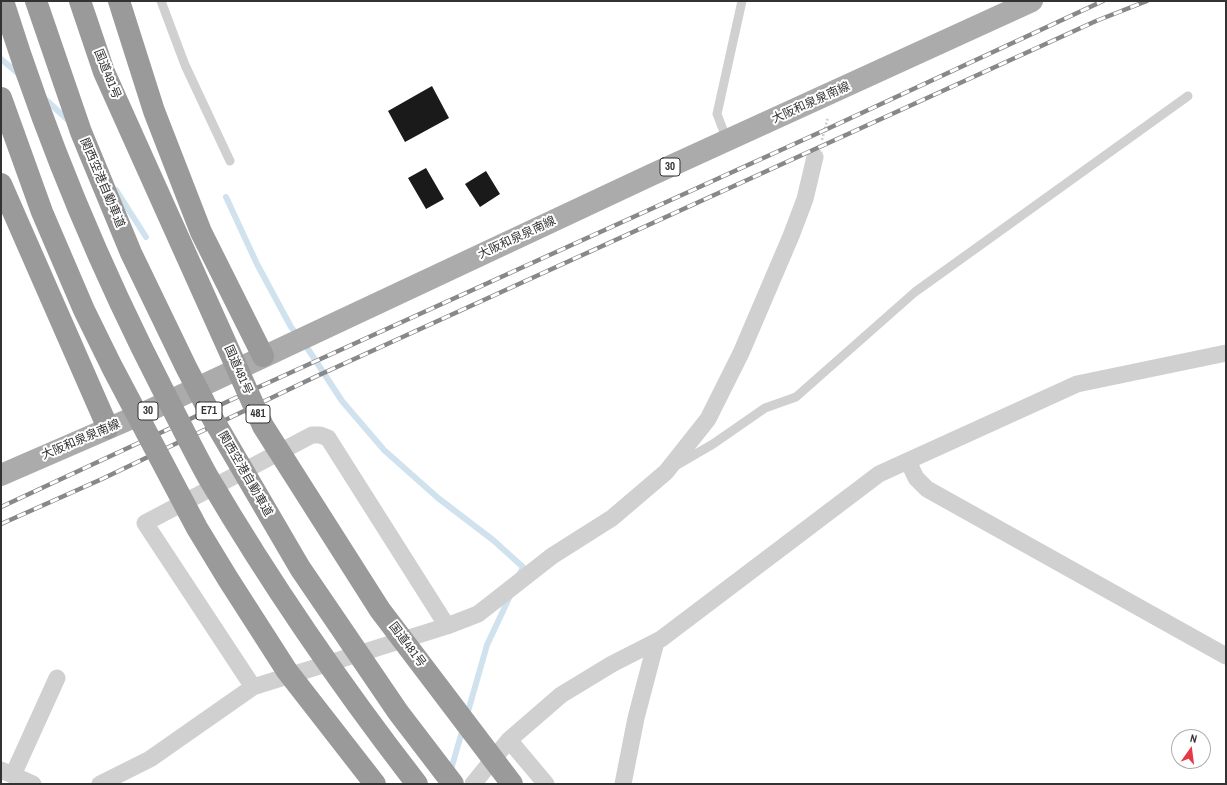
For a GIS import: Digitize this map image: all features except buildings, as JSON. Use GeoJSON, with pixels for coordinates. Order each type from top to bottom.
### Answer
{"type":"FeatureCollection","features":[{"type":"Feature","properties":{"kind":"highway","name":"E71"},"geometry":{"type":"LineString","coordinates":[[3,1],[74,201],[141,349],[207,475],[310,638],[365,717],[417,784]]}},
{"type":"Feature","properties":{"kind":"highway","name":"関西空港自動車道"},"geometry":{"type":"LineString","coordinates":[[36,1],[81,132],[131,253],[213,419],[300,568],[398,712],[453,784]]}},
{"type":"Feature","properties":{"kind":"highway","name":"国道481号"},"geometry":{"type":"LineString","coordinates":[[80,1],[104,72],[263,426],[380,610],[512,784]]}},
{"type":"Feature","properties":{"kind":"highway"},"geometry":{"type":"LineString","coordinates":[[119,1],[154,111],[201,232],[263,356]]}},
{"type":"Feature","properties":{"kind":"highway"},"geometry":{"type":"LineString","coordinates":[[1,98],[42,212],[84,310],[112,367],[197,528],[287,671],[375,784]]}},
{"type":"Feature","properties":{"kind":"highway"},"geometry":{"type":"LineString","coordinates":[[1,184],[108,428]]}},
{"type":"Feature","properties":{"kind":"main road","name":"大阪和泉泉南線"},"geometry":{"type":"LineString","coordinates":[[1,475],[146,412],[301,338],[1026,2]]}},
{"type":"Feature","properties":{"kind":"street"},"geometry":{"type":"LineString","coordinates":[[100,784],[150,759],[253,687],[447,626],[478,614],[552,556],[612,518],[666,472],[708,419],[741,354],[794,228],[805,198],[815,157]]}},
{"type":"Feature","properties":{"kind":"street"},"geometry":{"type":"LineString","coordinates":[[473,784],[510,740],[561,695],[612,664],[656,642],[879,474],[1077,384],[1226,353]]}},
{"type":"Feature","properties":{"kind":"street"},"geometry":{"type":"LineString","coordinates":[[253,687],[145,523],[312,435],[320,435],[328,438],[447,626]]}},
{"type":"Feature","properties":{"kind":"street"},"geometry":{"type":"LineString","coordinates":[[908,461],[916,478],[927,489],[1226,656]]}},
{"type":"Feature","properties":{"kind":"street"},"geometry":{"type":"LineString","coordinates":[[623,784],[642,695],[656,642]]}},
{"type":"Feature","properties":{"kind":"street"},"geometry":{"type":"LineString","coordinates":[[33,784],[7,772],[57,678]]}},
{"type":"Feature","properties":{"kind":"street"},"geometry":{"type":"LineString","coordinates":[[510,740],[546,784]]}},
{"type":"Feature","properties":{"kind":"lane"},"geometry":{"type":"LineString","coordinates":[[161,1],[185,65],[230,161]]}},
{"type":"Feature","properties":{"kind":"lane"},"geometry":{"type":"LineString","coordinates":[[728,141],[717,114],[742,1]]}},
{"type":"Feature","properties":{"kind":"lane"},"geometry":{"type":"LineString","coordinates":[[666,472],[713,444],[766,408],[796,396],[915,292],[1188,96]]}},
{"type":"Feature","properties":{"kind":"path"},"geometry":{"type":"LineString","coordinates":[[815,157],[828,117],[835,114]]}},
{"type":"Feature","properties":{"kind":"waterway"},"geometry":{"type":"LineString","coordinates":[[1,59],[21,76]]}},
{"type":"Feature","properties":{"kind":"waterway"},"geometry":{"type":"LineString","coordinates":[[44,98],[69,121]]}},
{"type":"Feature","properties":{"kind":"waterway"},"geometry":{"type":"LineString","coordinates":[[116,190],[146,237]]}},
{"type":"Feature","properties":{"kind":"waterway"},"geometry":{"type":"LineString","coordinates":[[226,197],[257,264],[291,327],[298,336]]}},
{"type":"Feature","properties":{"kind":"waterway"},"geometry":{"type":"LineString","coordinates":[[304,343],[342,401],[384,450],[438,498],[493,540],[523,567],[519,575]]}},
{"type":"Feature","properties":{"kind":"waterway"},"geometry":{"type":"LineString","coordinates":[[467,715],[487,645],[510,596]]}},
{"type":"Feature","properties":{"kind":"waterway"},"geometry":{"type":"LineString","coordinates":[[450,773],[463,728]]}},
{"type":"Feature","properties":{"kind":"railway"},"geometry":{"type":"LineString","coordinates":[[1,507],[261,386],[825,130],[1103,1]]}},
{"type":"Feature","properties":{"kind":"railway"},"geometry":{"type":"LineString","coordinates":[[1,524],[102,479],[317,376],[1096,21],[1147,1]]}}]}
